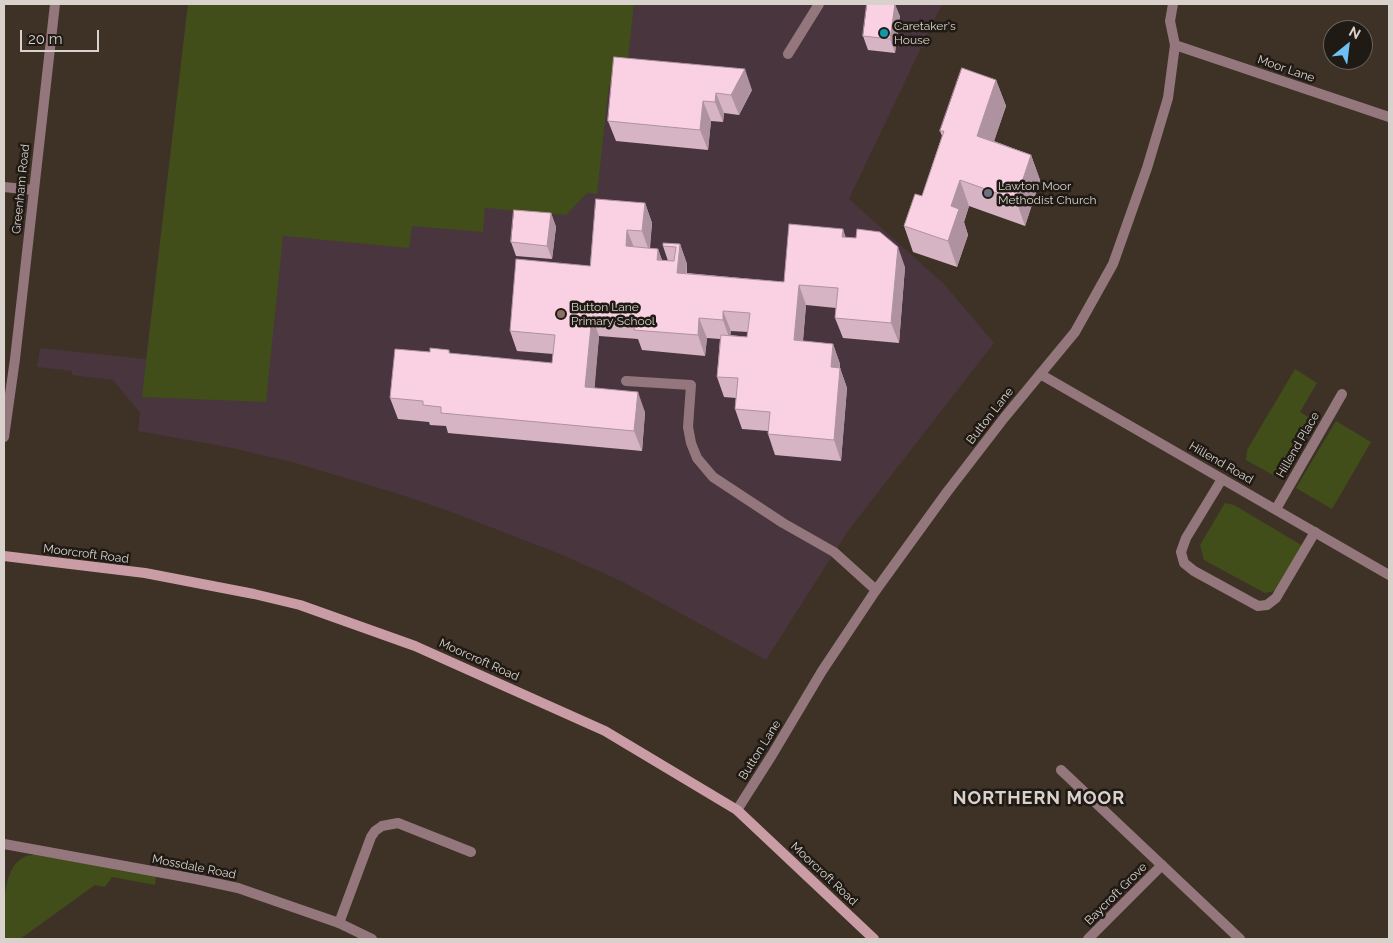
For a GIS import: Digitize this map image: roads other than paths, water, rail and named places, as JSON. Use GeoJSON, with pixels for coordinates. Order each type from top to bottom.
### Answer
{"type":"FeatureCollection","features":[{"type":"Feature","properties":{"kind":"street","name":"Greenham Road"},"geometry":{"type":"LineString","coordinates":[[4,437],[15,360],[54,4]]}},
{"type":"Feature","properties":{"kind":"street"},"geometry":{"type":"LineString","coordinates":[[788,54],[819,4]]}},
{"type":"Feature","properties":{"kind":"street","name":"Button Lane"},"geometry":{"type":"LineString","coordinates":[[738,810],[822,671],[876,590],[947,492],[1074,332],[1113,264],[1147,168],[1168,98],[1175,45],[1170,21],[1173,4]]}},
{"type":"Feature","properties":{"kind":"street","name":"Moor Lane"},"geometry":{"type":"LineString","coordinates":[[1175,45],[1389,117]]}},
{"type":"Feature","properties":{"kind":"street"},"geometry":{"type":"LineString","coordinates":[[4,187],[33,190]]}},
{"type":"Feature","properties":{"kind":"street","name":"Hillend Road"},"geometry":{"type":"LineString","coordinates":[[1040,374],[1389,575]]}},
{"type":"Feature","properties":{"kind":"street"},"geometry":{"type":"LineString","coordinates":[[626,381],[691,385],[688,427],[691,443],[697,458],[713,477],[834,552],[876,590]]}},
{"type":"Feature","properties":{"kind":"street","name":"Hillend Place"},"geometry":{"type":"LineString","coordinates":[[1276,509],[1342,394]]}},
{"type":"Feature","properties":{"kind":"street"},"geometry":{"type":"LineString","coordinates":[[1222,479],[1186,538],[1181,552],[1184,563],[1194,571],[1258,606],[1268,605],[1276,598],[1315,532]]}},
{"type":"Feature","properties":{"kind":"street","name":"Moorcroft Road"},"geometry":{"type":"LineString","coordinates":[[4,556],[145,573],[254,594],[308,608],[415,646],[605,731],[738,810],[874,939]]}},
{"type":"Feature","properties":{"kind":"street"},"geometry":{"type":"LineString","coordinates":[[1061,770],[1240,939]]}},
{"type":"Feature","properties":{"kind":"street"},"geometry":{"type":"LineString","coordinates":[[339,923],[371,837],[382,826],[398,823],[471,852]]}},
{"type":"Feature","properties":{"kind":"street","name":"Mossdale Road"},"geometry":{"type":"LineString","coordinates":[[4,844],[238,888],[339,923],[372,939]]}},
{"type":"Feature","properties":{"kind":"street","name":"Baycroft Grove"},"geometry":{"type":"LineString","coordinates":[[1088,939],[1162,866]]}},
{"type":"Feature","properties":{"kind":"place","name":"Caretaker's House"},"geometry":{"type":"Point","coordinates":[884,33]}},
{"type":"Feature","properties":{"kind":"place","name":"Lawton Moor Methodist Church"},"geometry":{"type":"Point","coordinates":[988,193]}},
{"type":"Feature","properties":{"kind":"place","name":"Button Lane Primary School"},"geometry":{"type":"Point","coordinates":[561,314]}},
{"type":"Feature","properties":{"kind":"district","name":"NORTHERN MOOR"},"geometry":{"type":"Point","coordinates":[1039,799]}}]}
